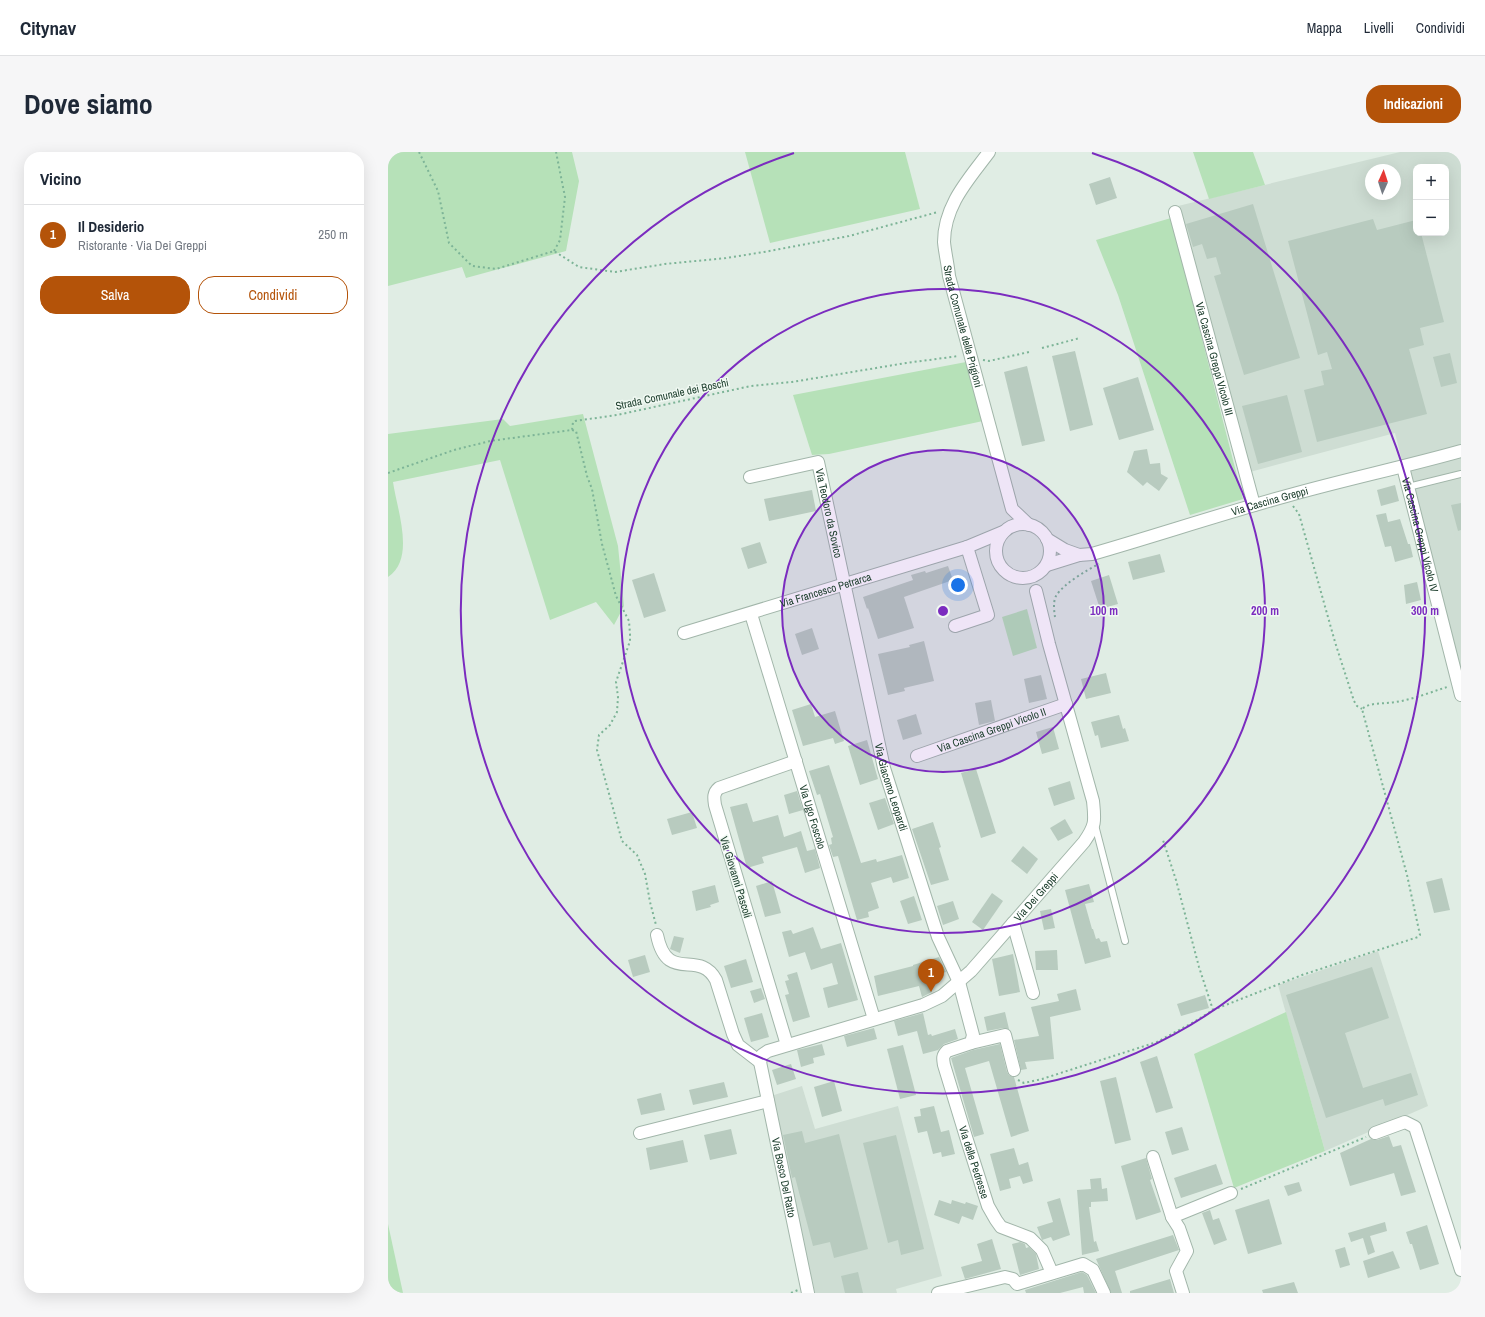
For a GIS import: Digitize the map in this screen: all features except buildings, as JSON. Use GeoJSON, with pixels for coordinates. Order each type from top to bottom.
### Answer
{"type":"FeatureCollection","features":[{"type":"Feature","properties":{"kind":"street","name":"Strada Comunale delle Prigioni"},"geometry":{"type":"LineString","coordinates":[[989,152],[957,196],[951,207],[948,215],[944,241],[949,276],[972,356],[1012,509]]}},
{"type":"Feature","properties":{"kind":"street","name":"Via Cascina Greppi Vicolo III"},"geometry":{"type":"LineString","coordinates":[[1175,212],[1254,505]]}},
{"type":"Feature","properties":{"kind":"street","name":"Via Cascina Greppi"},"geometry":{"type":"LineString","coordinates":[[1044,568],[1079,555],[1099,552],[1289,495],[1461,451]]}},
{"type":"Feature","properties":{"kind":"street","name":"Via Teodoro da Sovico"},"geometry":{"type":"LineString","coordinates":[[750,477],[818,462],[844,585]]}},
{"type":"Feature","properties":{"kind":"street","name":"Via Cascina Greppi Vicolo IV"},"geometry":{"type":"LineString","coordinates":[[1403,467],[1459,689]]}},
{"type":"Feature","properties":{"kind":"street"},"geometry":{"type":"LineString","coordinates":[[1036,591],[1018,578],[1004,571],[997,559],[995,549],[998,540],[1004,531],[1012,509],[1044,533],[1050,547],[1050,556],[1037,582],[1036,591],[1094,801],[1095,823]]}},
{"type":"Feature","properties":{"kind":"street"},"geometry":{"type":"LineString","coordinates":[[1004,531],[1011,526],[1030,524]]}},
{"type":"Feature","properties":{"kind":"street","name":"Via Francesco Petrarca"},"geometry":{"type":"LineString","coordinates":[[684,633],[751,614],[967,547],[1004,531]]}},
{"type":"Feature","properties":{"kind":"street"},"geometry":{"type":"LineString","coordinates":[[1047,538],[1065,550],[1079,555]]}},
{"type":"Feature","properties":{"kind":"street"},"geometry":{"type":"LineString","coordinates":[[954,626],[988,615],[967,547]]}},
{"type":"Feature","properties":{"kind":"street","name":"Via Francesco Petrarca"},"geometry":{"type":"LineString","coordinates":[[967,547],[982,549],[989,552],[997,559]]}},
{"type":"Feature","properties":{"kind":"street"},"geometry":{"type":"LineString","coordinates":[[1018,578],[1033,576],[1044,568]]}},
{"type":"Feature","properties":{"kind":"street","name":"Via Giacomo Leopardi"},"geometry":{"type":"LineString","coordinates":[[844,585],[884,768],[938,937],[959,982]]}},
{"type":"Feature","properties":{"kind":"street","name":"Via Ugo Foscolo"},"geometry":{"type":"LineString","coordinates":[[751,614],[874,1019]]}},
{"type":"Feature","properties":{"kind":"street","name":"Via Cascina Greppi Vicolo II"},"geometry":{"type":"LineString","coordinates":[[917,756],[1066,704]]}},
{"type":"Feature","properties":{"kind":"street","name":"Via Giovanni Pascoli"},"geometry":{"type":"LineString","coordinates":[[787,1045],[715,805],[714,792],[719,788],[796,761]]}},
{"type":"Feature","properties":{"kind":"street","name":"Via Dei Greppi"},"geometry":{"type":"LineString","coordinates":[[760,1062],[762,1056],[768,1051],[923,1005],[942,996],[971,971],[1084,842],[1095,823]]}},
{"type":"Feature","properties":{"kind":"street"},"geometry":{"type":"LineString","coordinates":[[1013,923],[1033,993]]}},
{"type":"Feature","properties":{"kind":"street"},"geometry":{"type":"LineString","coordinates":[[657,935],[660,946],[668,960],[674,963],[703,966],[712,972],[738,1045],[760,1062]]}},
{"type":"Feature","properties":{"kind":"street"},"geometry":{"type":"LineString","coordinates":[[959,982],[973,1035],[971,1043]]}},
{"type":"Feature","properties":{"kind":"street","name":"Via delle Pedresse"},"geometry":{"type":"LineString","coordinates":[[1014,1070],[1005,1035],[971,1043],[947,1051],[942,1058],[988,1206],[1001,1226],[1030,1238],[1042,1250],[1052,1273]]}},
{"type":"Feature","properties":{"kind":"street","name":"Via Bosco Del Ratto"},"geometry":{"type":"LineString","coordinates":[[760,1062],[808,1293]]}},
{"type":"Feature","properties":{"kind":"street"},"geometry":{"type":"LineString","coordinates":[[640,1133],[768,1101]]}},
{"type":"Feature","properties":{"kind":"street"},"geometry":{"type":"LineString","coordinates":[[1375,1133],[1405,1122],[1415,1128],[1461,1270]]}},
{"type":"Feature","properties":{"kind":"street"},"geometry":{"type":"LineString","coordinates":[[1153,1157],[1172,1216],[1179,1228],[1187,1251],[1176,1272],[1183,1293]]}},
{"type":"Feature","properties":{"kind":"street"},"geometry":{"type":"LineString","coordinates":[[1172,1216],[1231,1194]]}},
{"type":"Feature","properties":{"kind":"street"},"geometry":{"type":"LineString","coordinates":[[938,1293],[1005,1277],[1013,1278],[1019,1288],[1052,1273],[1083,1264],[1093,1270],[1104,1293]]}},
{"type":"Feature","properties":{"kind":"lane"},"geometry":{"type":"LineString","coordinates":[[1408,488],[1461,474]]}},
{"type":"Feature","properties":{"kind":"lane"},"geometry":{"type":"LineString","coordinates":[[1095,823],[1125,940]]}},
{"type":"Feature","properties":{"kind":"path"},"geometry":{"type":"LineString","coordinates":[[419,152],[438,191],[449,243],[472,266],[496,269],[554,251],[560,240],[565,197],[556,152]]}},
{"type":"Feature","properties":{"kind":"path"},"geometry":{"type":"LineString","coordinates":[[554,251],[579,267],[615,272],[665,264],[726,258],[849,236],[936,213],[951,207]]}},
{"type":"Feature","properties":{"kind":"path"},"geometry":{"type":"LineString","coordinates":[[1042,348],[1080,338]]}},
{"type":"Feature","properties":{"kind":"path"},"geometry":{"type":"LineString","coordinates":[[990,361],[1029,352]]}},
{"type":"Feature","properties":{"kind":"path","name":"Strada Comunale dei Boschi"},"geometry":{"type":"LineString","coordinates":[[572,430],[573,422],[575,420],[617,414],[751,386],[792,382],[956,356],[972,356]]}},
{"type":"Feature","properties":{"kind":"path"},"geometry":{"type":"LineString","coordinates":[[388,473],[454,450],[490,441],[572,430],[576,431],[587,476],[592,489],[602,544],[616,596],[629,621],[630,634],[630,641],[616,682],[618,697],[617,712],[610,725],[599,735],[597,750],[622,841],[636,855],[645,874],[650,902],[655,916],[657,935]]}},
{"type":"Feature","properties":{"kind":"path"},"geometry":{"type":"LineString","coordinates":[[1014,1070],[1019,1082],[1024,1083],[1042,1080],[1157,1042],[1213,1010],[1302,975],[1418,937],[1420,935],[1404,862],[1362,709],[1357,706],[1354,701],[1335,642],[1299,514],[1291,504],[1289,495]]}},
{"type":"Feature","properties":{"kind":"path"},"geometry":{"type":"LineString","coordinates":[[1055,623],[1054,605],[1056,597],[1061,590],[1077,577],[1095,567]]}},
{"type":"Feature","properties":{"kind":"path"},"geometry":{"type":"LineString","coordinates":[[1362,709],[1369,705],[1407,700],[1459,689]]}},
{"type":"Feature","properties":{"kind":"path"},"geometry":{"type":"LineString","coordinates":[[1163,840],[1213,1010]]}},
{"type":"Feature","properties":{"kind":"path"},"geometry":{"type":"LineString","coordinates":[[1231,1194],[1375,1133]]}},
{"type":"Feature","properties":{"kind":"shaded area"},"geometry":{"type":"Polygon","coordinates":[[[1400,152],[1461,152],[1461,697],[1395,433],[1250,472],[1178,206],[1400,152]]]}},
{"type":"Feature","properties":{"kind":"shaded area"},"geometry":{"type":"Polygon","coordinates":[[[1378,951],[1428,1106],[1325,1151],[1278,985],[1378,951]]]}},
{"type":"Feature","properties":{"kind":"shaded area"},"geometry":{"type":"Polygon","coordinates":[[[802,1086],[815,1129],[898,1106],[942,1276],[896,1289],[897,1293],[815,1293],[771,1096],[802,1086]]]}},
{"type":"Feature","properties":{"kind":"green space"},"geometry":{"type":"Polygon","coordinates":[[[388,152],[572,152],[579,181],[566,251],[466,278],[462,267],[388,286],[388,152]]]}},
{"type":"Feature","properties":{"kind":"green space"},"geometry":{"type":"Polygon","coordinates":[[[745,152],[905,152],[920,209],[770,243],[745,152]]]}},
{"type":"Feature","properties":{"kind":"green space"},"geometry":{"type":"Polygon","coordinates":[[[1193,152],[1253,152],[1265,185],[1209,199],[1193,152]]]}},
{"type":"Feature","properties":{"kind":"green space"},"geometry":{"type":"Polygon","coordinates":[[[1171,218],[1243,499],[1190,515],[1118,295],[1096,240],[1171,218]]]}},
{"type":"Feature","properties":{"kind":"green space"},"geometry":{"type":"Polygon","coordinates":[[[966,362],[983,421],[829,454],[812,455],[793,395],[966,362]]]}},
{"type":"Feature","properties":{"kind":"green space"},"geometry":{"type":"Polygon","coordinates":[[[583,414],[618,546],[624,606],[614,625],[596,602],[550,620],[500,460],[393,482],[401,520],[403,546],[401,558],[396,569],[388,577],[388,434],[503,419],[510,426],[583,414]]]}},
{"type":"Feature","properties":{"kind":"green space"},"geometry":{"type":"Polygon","coordinates":[[[1027,609],[1037,648],[1013,656],[1002,617],[1027,609]]]}},
{"type":"Feature","properties":{"kind":"green space"},"geometry":{"type":"Polygon","coordinates":[[[1286,1012],[1325,1151],[1234,1188],[1194,1054],[1286,1012]]]}},
{"type":"Feature","properties":{"kind":"green space"},"geometry":{"type":"Polygon","coordinates":[[[388,1224],[403,1293],[388,1293],[388,1224]]]}},
{"type":"Feature","properties":{"kind":"place","name":"Il Desiderio"},"geometry":{"type":"Point","coordinates":[931,992]}}]}
